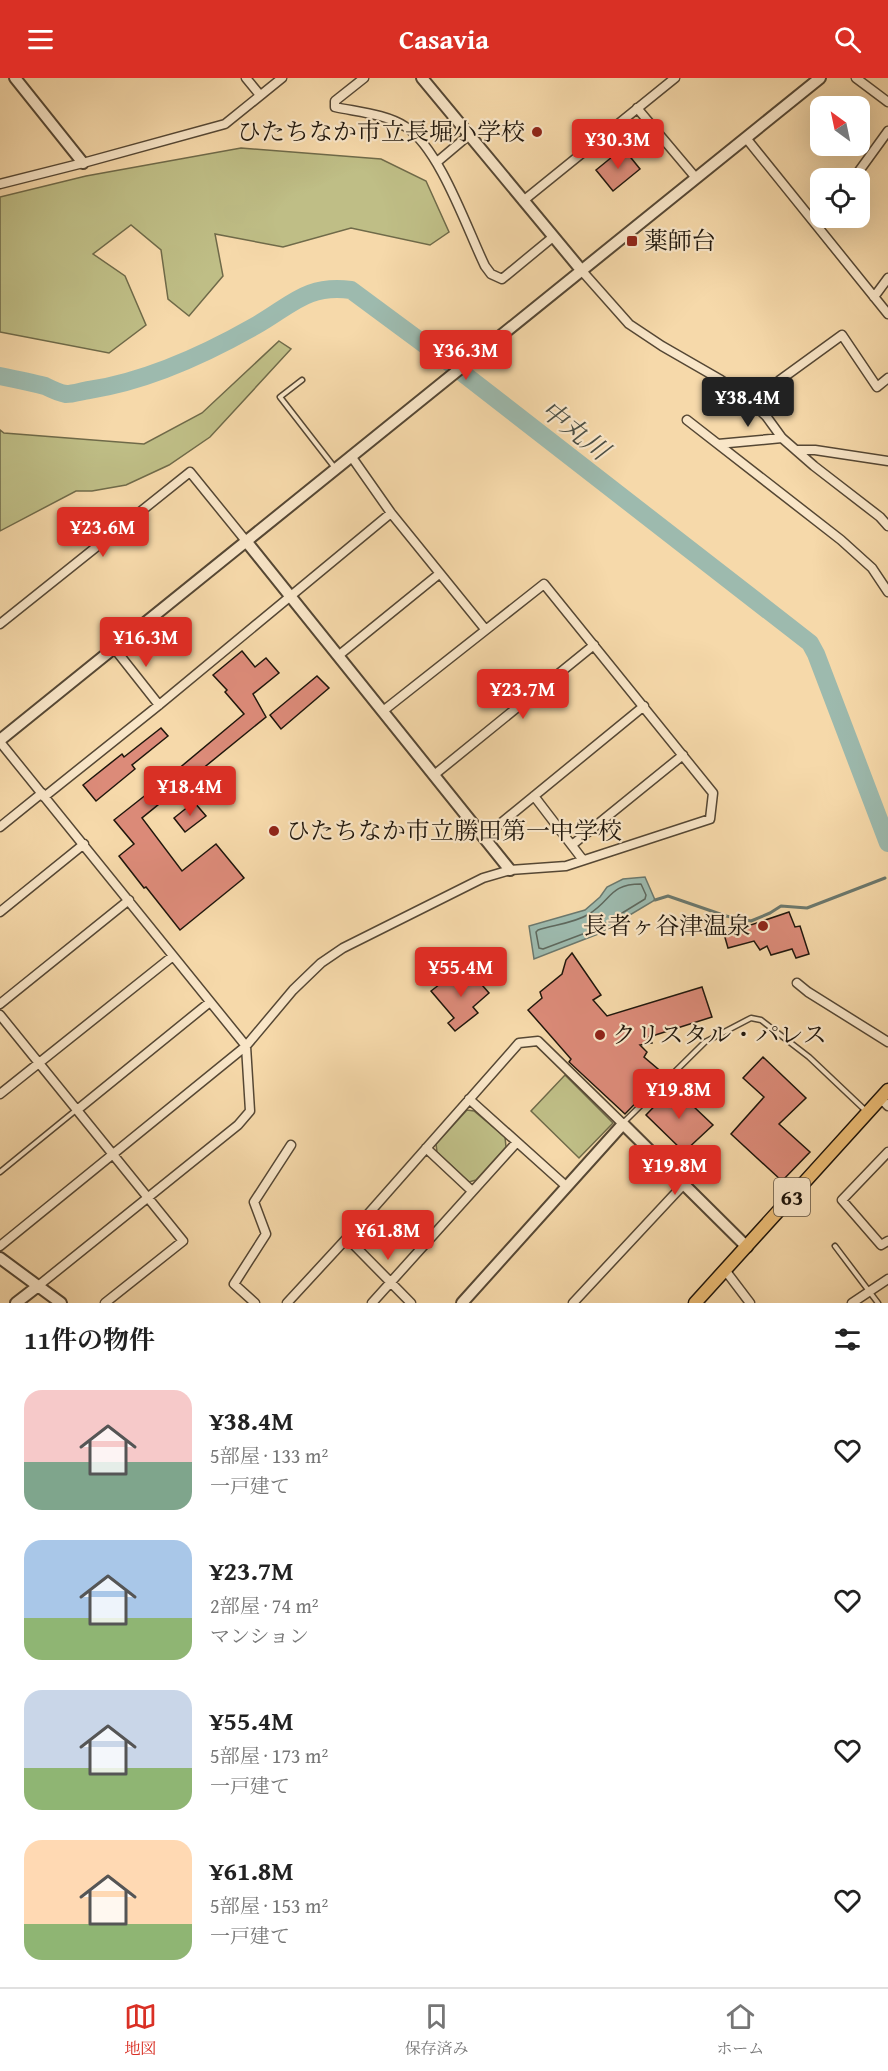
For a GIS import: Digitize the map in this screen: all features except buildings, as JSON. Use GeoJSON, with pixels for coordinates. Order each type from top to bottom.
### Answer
{"type":"FeatureCollection","features":[{"type":"Feature","properties":{"kind":"main road","name":"63"},"geometry":{"type":"LineString","coordinates":[[695,1303],[868,1112],[886,1098]]}},
{"type":"Feature","properties":{"kind":"street"},"geometry":{"type":"LineString","coordinates":[[15,78],[83,163]]}},
{"type":"Feature","properties":{"kind":"street"},"geometry":{"type":"LineString","coordinates":[[246,78],[260,96]]}},
{"type":"Feature","properties":{"kind":"street"},"geometry":{"type":"LineString","coordinates":[[0,184],[225,124],[282,78]]}},
{"type":"Feature","properties":{"kind":"street"},"geometry":{"type":"LineString","coordinates":[[364,78],[334,101],[335,107],[387,118],[406,127],[422,141],[437,162],[485,266],[491,274],[502,279],[553,237]]}},
{"type":"Feature","properties":{"kind":"street"},"geometry":{"type":"LineString","coordinates":[[422,78],[553,237],[629,324],[662,346],[722,380],[755,405],[782,438],[888,526]]}},
{"type":"Feature","properties":{"kind":"street"},"geometry":{"type":"LineString","coordinates":[[523,201],[675,78]]}},
{"type":"Feature","properties":{"kind":"street"},"geometry":{"type":"LineString","coordinates":[[16,1303],[238,1125],[250,1111],[246,1046],[0,741],[820,78]]}},
{"type":"Feature","properties":{"kind":"street"},"geometry":{"type":"LineString","coordinates":[[856,78],[888,102]]}},
{"type":"Feature","properties":{"kind":"street"},"geometry":{"type":"LineString","coordinates":[[637,108],[696,178]]}},
{"type":"Feature","properties":{"kind":"street"},"geometry":{"type":"LineString","coordinates":[[861,168],[888,131]]}},
{"type":"Feature","properties":{"kind":"street"},"geometry":{"type":"LineString","coordinates":[[437,162],[469,135]]}},
{"type":"Feature","properties":{"kind":"street"},"geometry":{"type":"LineString","coordinates":[[746,138],[810,217]]}},
{"type":"Feature","properties":{"kind":"street"},"geometry":{"type":"LineString","coordinates":[[819,228],[888,314]]}},
{"type":"Feature","properties":{"kind":"street"},"geometry":{"type":"LineString","coordinates":[[874,297],[888,278]]}},
{"type":"Feature","properties":{"kind":"street"},"geometry":{"type":"LineString","coordinates":[[755,405],[780,380],[842,335],[877,387],[888,378]]}},
{"type":"Feature","properties":{"kind":"street"},"geometry":{"type":"LineString","coordinates":[[687,420],[848,547],[872,568],[888,592]]}},
{"type":"Feature","properties":{"kind":"street"},"geometry":{"type":"LineString","coordinates":[[718,444],[782,438]]}},
{"type":"Feature","properties":{"kind":"street"},"geometry":{"type":"LineString","coordinates":[[796,450],[815,450],[888,461]]}},
{"type":"Feature","properties":{"kind":"street"},"geometry":{"type":"LineString","coordinates":[[351,456],[391,513],[485,629]]}},
{"type":"Feature","properties":{"kind":"street"},"geometry":{"type":"LineString","coordinates":[[0,624],[190,472],[510,870]]}},
{"type":"Feature","properties":{"kind":"street"},"geometry":{"type":"LineString","coordinates":[[0,827],[159,705],[391,513]]}},
{"type":"Feature","properties":{"kind":"street"},"geometry":{"type":"LineString","coordinates":[[338,656],[439,574]]}},
{"type":"Feature","properties":{"kind":"street"},"geometry":{"type":"LineString","coordinates":[[0,1246],[246,1046],[293,990],[321,963],[343,948],[463,887],[510,870],[566,866],[710,819],[713,794],[544,584],[383,711]]}},
{"type":"Feature","properties":{"kind":"street"},"geometry":{"type":"LineString","coordinates":[[434,775],[594,645]]}},
{"type":"Feature","properties":{"kind":"street"},"geometry":{"type":"LineString","coordinates":[[114,648],[159,705]]}},
{"type":"Feature","properties":{"kind":"street"},"geometry":{"type":"LineString","coordinates":[[484,837],[644,706]]}},
{"type":"Feature","properties":{"kind":"street"},"geometry":{"type":"LineString","coordinates":[[572,845],[683,755]]}},
{"type":"Feature","properties":{"kind":"street"},"geometry":{"type":"LineString","coordinates":[[534,796],[584,860]]}},
{"type":"Feature","properties":{"kind":"street"},"geometry":{"type":"LineString","coordinates":[[0,912],[84,844]]}},
{"type":"Feature","properties":{"kind":"street"},"geometry":{"type":"LineString","coordinates":[[0,1004],[129,900]]}},
{"type":"Feature","properties":{"kind":"street"},"geometry":{"type":"LineString","coordinates":[[0,1094],[173,956]]}},
{"type":"Feature","properties":{"kind":"street"},"geometry":{"type":"LineString","coordinates":[[797,983],[888,1042]]}},
{"type":"Feature","properties":{"kind":"street"},"geometry":{"type":"LineString","coordinates":[[77,1110],[210,1002]]}},
{"type":"Feature","properties":{"kind":"street"},"geometry":{"type":"LineString","coordinates":[[0,1015],[183,1242],[105,1303]]}},
{"type":"Feature","properties":{"kind":"street"},"geometry":{"type":"LineString","coordinates":[[287,1303],[519,1043],[538,1041],[747,1247]]}},
{"type":"Feature","properties":{"kind":"street"},"geometry":{"type":"LineString","coordinates":[[469,1100],[566,1186]]}},
{"type":"Feature","properties":{"kind":"street"},"geometry":{"type":"LineString","coordinates":[[462,1303],[623,1124]]}},
{"type":"Feature","properties":{"kind":"street"},"geometry":{"type":"LineString","coordinates":[[372,1303],[517,1142]]}},
{"type":"Feature","properties":{"kind":"street"},"geometry":{"type":"LineString","coordinates":[[255,1303],[234,1284],[266,1234],[254,1202],[291,1145]]}},
{"type":"Feature","properties":{"kind":"street"},"geometry":{"type":"LineString","coordinates":[[426,1148],[472,1191]]}},
{"type":"Feature","properties":{"kind":"street"},"geometry":{"type":"LineString","coordinates":[[888,1152],[842,1200],[881,1245],[888,1241]]}},
{"type":"Feature","properties":{"kind":"street"},"geometry":{"type":"LineString","coordinates":[[573,1303],[684,1184]]}},
{"type":"Feature","properties":{"kind":"street"},"geometry":{"type":"LineString","coordinates":[[347,1238],[411,1303]]}},
{"type":"Feature","properties":{"kind":"street"},"geometry":{"type":"LineString","coordinates":[[0,1258],[61,1303]]}},
{"type":"Feature","properties":{"kind":"street"},"geometry":{"type":"LineString","coordinates":[[725,1270],[750,1303]]}},
{"type":"Feature","properties":{"kind":"street"},"geometry":{"type":"LineString","coordinates":[[852,1303],[888,1279]]}},
{"type":"Feature","properties":{"kind":"lane"},"geometry":{"type":"LineString","coordinates":[[302,380],[280,397],[335,469]]}},
{"type":"Feature","properties":{"kind":"lane"},"geometry":{"type":"LineString","coordinates":[[623,1124],[705,1042],[751,1018],[761,1020],[808,1058],[868,1112]]}},
{"type":"Feature","properties":{"kind":"lane"},"geometry":{"type":"LineString","coordinates":[[0,1172],[77,1110]]}},
{"type":"Feature","properties":{"kind":"lane"},"geometry":{"type":"LineString","coordinates":[[835,1246],[878,1303]]}},
{"type":"Feature","properties":{"kind":"shaded area"},"geometry":{"type":"Polygon","coordinates":[[[241,148],[381,159],[426,181],[449,232],[430,245],[351,228],[283,247],[215,234],[223,276],[189,316],[168,299],[161,250],[131,225],[93,254],[125,276],[146,325],[109,353],[0,332],[0,197],[86,176],[241,148]]]}},
{"type":"Feature","properties":{"kind":"shaded area"},"geometry":{"type":"Polygon","coordinates":[[[279,341],[291,349],[210,437],[169,465],[126,485],[92,491],[76,491],[0,531],[0,430],[4,433],[144,444],[202,413],[279,341]]]}},
{"type":"Feature","properties":{"kind":"shaded area"},"geometry":{"type":"Polygon","coordinates":[[[565,1075],[613,1123],[579,1158],[531,1111],[565,1075]]]}},
{"type":"Feature","properties":{"kind":"shaded area"},"geometry":{"type":"Polygon","coordinates":[[[467,1110],[474,1111],[505,1137],[506,1147],[476,1180],[469,1182],[437,1152],[436,1144],[467,1110]]]}},
{"type":"Feature","properties":{"kind":"water"},"geometry":{"type":"Polygon","coordinates":[[[645,877],[655,900],[598,934],[534,959],[529,926],[585,910],[600,897],[607,887],[623,879],[645,877]]]}},
{"type":"Feature","properties":{"kind":"waterway","name":"中丸川"},"geometry":{"type":"LineString","coordinates":[[0,376],[45,386],[66,394],[111,386],[196,357],[236,337],[310,293],[335,289],[351,290],[447,361],[810,643],[888,843]]}},
{"type":"Feature","properties":{"kind":"waterway"},"geometry":{"type":"LineString","coordinates":[[655,900],[668,896],[726,916],[751,921],[781,906],[807,908],[885,878]]}},
{"type":"Feature","properties":{"kind":"place","name":"ひたちなか市立長堀小学校"},"geometry":{"type":"Point","coordinates":[537,132]}},
{"type":"Feature","properties":{"kind":"place","name":"薬師台"},"geometry":{"type":"Point","coordinates":[632,241]}},
{"type":"Feature","properties":{"kind":"place","name":"ひたちなか市立勝田第一中学校"},"geometry":{"type":"Point","coordinates":[274,831]}},
{"type":"Feature","properties":{"kind":"place","name":"長者ヶ谷津温泉"},"geometry":{"type":"Point","coordinates":[763,926]}},
{"type":"Feature","properties":{"kind":"place","name":"クリスタル・パレス"},"geometry":{"type":"Point","coordinates":[600,1035]}}]}
